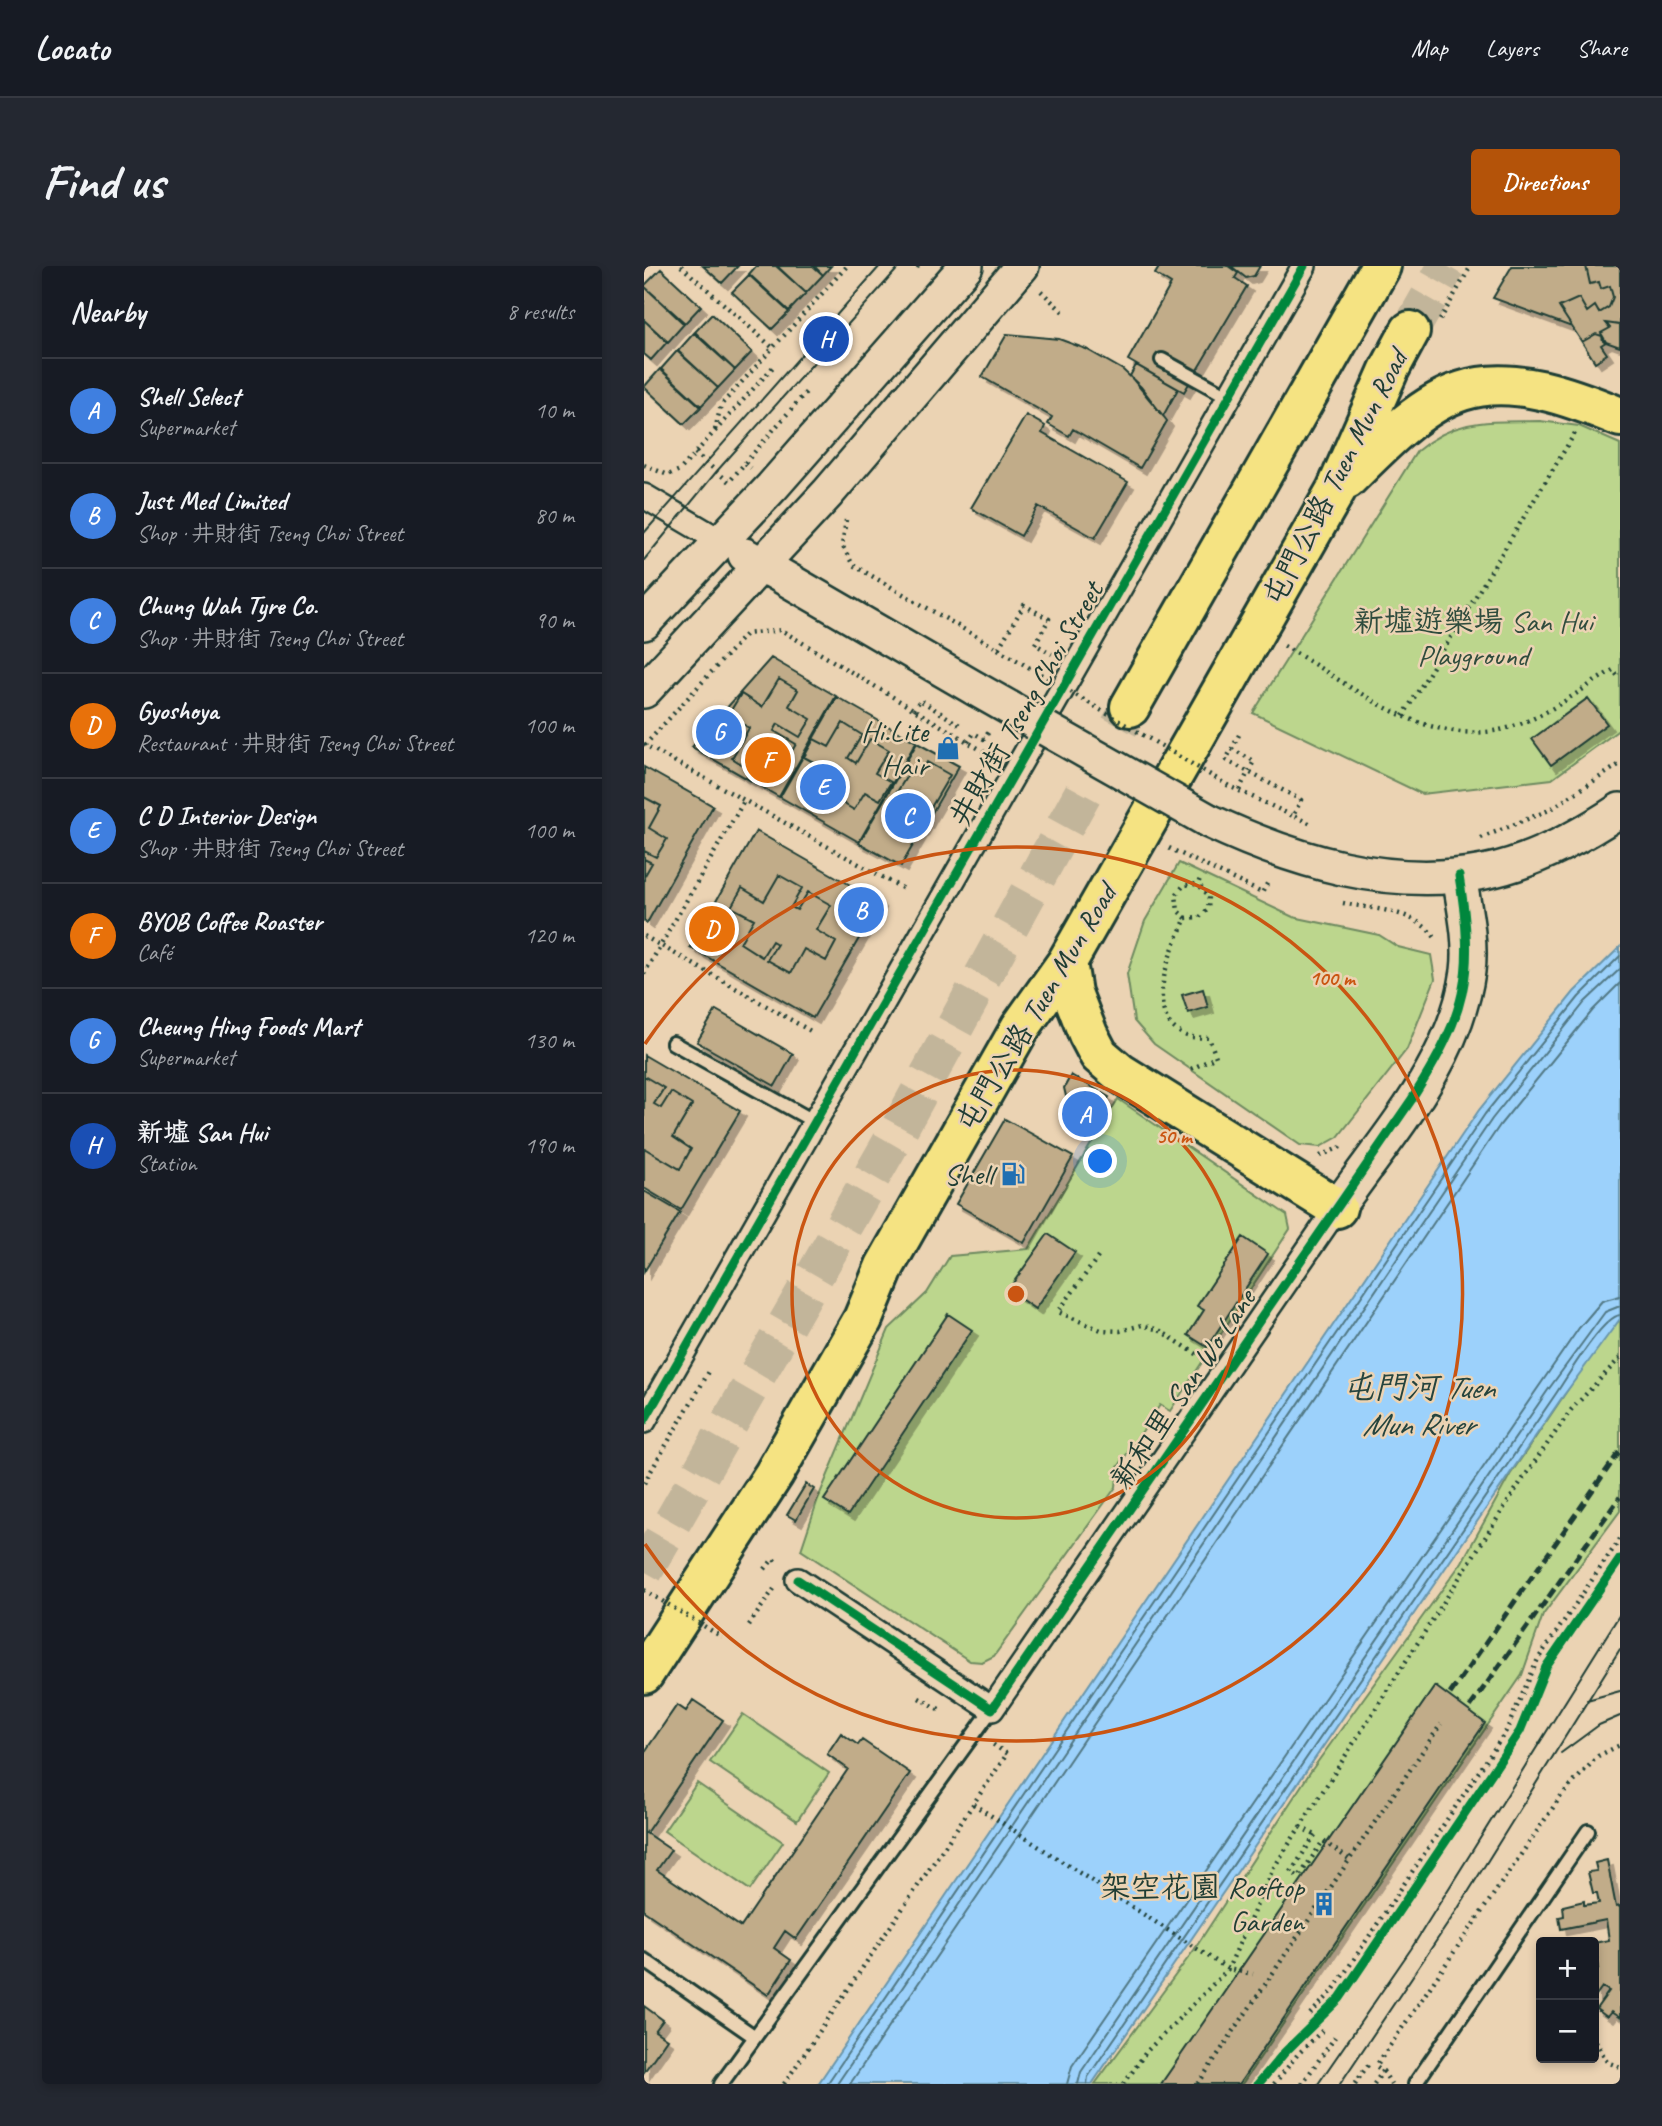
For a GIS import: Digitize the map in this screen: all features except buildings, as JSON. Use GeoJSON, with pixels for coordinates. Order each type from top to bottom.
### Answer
{"type":"FeatureCollection","features":[{"type":"Feature","properties":{"kind":"highway","name":"屯門公路 Tuen Mun Road"},"geometry":{"type":"LineString","coordinates":[[1130,708],[1381,266]]}},
{"type":"Feature","properties":{"kind":"highway","name":"屯門公路 Tuen Mun Road"},"geometry":{"type":"LineString","coordinates":[[644,1674],[774,1475],[863,1319],[885,1266],[1020,1028],[1067,962],[1336,491],[1389,370],[1410,331]]}},
{"type":"Feature","properties":{"kind":"highway"},"geometry":{"type":"LineString","coordinates":[[1336,491],[1411,422],[1445,398],[1464,390],[1521,387],[1574,398],[1620,417]]}},
{"type":"Feature","properties":{"kind":"highway"},"geometry":{"type":"LineString","coordinates":[[1067,962],[1080,1014],[1099,1055],[1120,1073],[1337,1208]]}},
{"type":"Feature","properties":{"kind":"street"},"geometry":{"type":"LineString","coordinates":[[644,623],[772,487],[966,266]]}},
{"type":"Feature","properties":{"kind":"street","name":"井財街 Tseng Choi Street"},"geometry":{"type":"LineString","coordinates":[[644,1421],[1304,266]]}},
{"type":"Feature","properties":{"kind":"street"},"geometry":{"type":"LineString","coordinates":[[644,691],[1031,278]]}},
{"type":"Feature","properties":{"kind":"street"},"geometry":{"type":"LineString","coordinates":[[644,496],[1209,821],[1277,851],[1338,867],[1411,876],[1459,876],[1486,872],[1523,860],[1566,841],[1620,810]]}},
{"type":"Feature","properties":{"kind":"street","name":"新和里 San Wo Lane"},"geometry":{"type":"LineString","coordinates":[[992,1709],[1412,1099],[1450,1036],[1463,1002],[1468,968],[1468,939],[1459,876]]}},
{"type":"Feature","properties":{"kind":"street"},"geometry":{"type":"LineString","coordinates":[[788,1581],[992,1709]]}},
{"type":"Feature","properties":{"kind":"lane"},"geometry":{"type":"LineString","coordinates":[[1162,360],[1229,397]]}},
{"type":"Feature","properties":{"kind":"lane"},"geometry":{"type":"LineString","coordinates":[[673,1043],[815,1122]]}},
{"type":"Feature","properties":{"kind":"lane"},"geometry":{"type":"LineString","coordinates":[[721,2084],[992,1709]]}},
{"type":"Feature","properties":{"kind":"lane"},"geometry":{"type":"LineString","coordinates":[[1415,2084],[1588,1831]]}},
{"type":"Feature","properties":{"kind":"lane"},"geometry":{"type":"LineString","coordinates":[[644,1960],[755,2037]]}},
{"type":"Feature","properties":{"kind":"path"},"geometry":{"type":"LineString","coordinates":[[681,266],[773,348]]}},
{"type":"Feature","properties":{"kind":"path"},"geometry":{"type":"LineString","coordinates":[[715,430],[721,405],[847,266]]}},
{"type":"Feature","properties":{"kind":"path"},"geometry":{"type":"LineString","coordinates":[[1031,278],[1063,312]]}},
{"type":"Feature","properties":{"kind":"path"},"geometry":{"type":"LineString","coordinates":[[668,475],[680,470],[773,367]]}},
{"type":"Feature","properties":{"kind":"path"},"geometry":{"type":"LineString","coordinates":[[695,453],[729,482],[806,393]]}},
{"type":"Feature","properties":{"kind":"path"},"geometry":{"type":"LineString","coordinates":[[1403,716],[1579,426]]}},
{"type":"Feature","properties":{"kind":"path"},"geometry":{"type":"LineString","coordinates":[[746,463],[772,487]]}},
{"type":"Feature","properties":{"kind":"path"},"geometry":{"type":"LineString","coordinates":[[853,565],[1239,790],[1322,828]]}},
{"type":"Feature","properties":{"kind":"path"},"geometry":{"type":"LineString","coordinates":[[998,649],[1024,605],[1049,619],[1035,644],[1054,655]]}},
{"type":"Feature","properties":{"kind":"path"},"geometry":{"type":"LineString","coordinates":[[902,888],[645,745],[746,634],[781,630],[994,758]]}},
{"type":"Feature","properties":{"kind":"path"},"geometry":{"type":"LineString","coordinates":[[1278,657],[1291,634]]}},
{"type":"Feature","properties":{"kind":"path"},"geometry":{"type":"LineString","coordinates":[[1284,646],[1403,716],[1458,732],[1499,730],[1532,718],[1613,670],[1620,679]]}},
{"type":"Feature","properties":{"kind":"path"},"geometry":{"type":"LineString","coordinates":[[914,710],[920,700],[963,726]]}},
{"type":"Feature","properties":{"kind":"path"},"geometry":{"type":"LineString","coordinates":[[1244,726],[1226,760],[1301,800],[1293,816]]}},
{"type":"Feature","properties":{"kind":"path"},"geometry":{"type":"LineString","coordinates":[[968,742],[974,733],[984,739]]}},
{"type":"Feature","properties":{"kind":"path"},"geometry":{"type":"LineString","coordinates":[[1232,749],[1254,761],[1239,790]]}},
{"type":"Feature","properties":{"kind":"path"},"geometry":{"type":"LineString","coordinates":[[1469,840],[1516,825],[1549,810],[1620,764]]}},
{"type":"Feature","properties":{"kind":"path"},"geometry":{"type":"LineString","coordinates":[[644,974],[744,801]]}},
{"type":"Feature","properties":{"kind":"path"},"geometry":{"type":"LineString","coordinates":[[1161,859],[1168,848],[1262,893],[1269,880],[1279,884]]}},
{"type":"Feature","properties":{"kind":"path"},"geometry":{"type":"LineString","coordinates":[[1198,884],[1201,876]]}},
{"type":"Feature","properties":{"kind":"path"},"geometry":{"type":"LineString","coordinates":[[1198,884],[1209,896],[1208,909],[1200,917],[1186,918],[1178,911],[1176,895],[1184,886],[1198,884]]}},
{"type":"Feature","properties":{"kind":"path"},"geometry":{"type":"LineString","coordinates":[[1331,900],[1402,914],[1423,923],[1442,948]]}},
{"type":"Feature","properties":{"kind":"path"},"geometry":{"type":"LineString","coordinates":[[1186,918],[1173,945],[1161,984],[1163,1004],[1170,1023],[1187,1036],[1209,1038],[1216,1057],[1191,1069]]}},
{"type":"Feature","properties":{"kind":"path"},"geometry":{"type":"LineString","coordinates":[[644,936],[814,1032]]}},
{"type":"Feature","properties":{"kind":"path"},"geometry":{"type":"LineString","coordinates":[[1310,1157],[1333,1152],[1349,1142]]}},
{"type":"Feature","properties":{"kind":"path"},"geometry":{"type":"LineString","coordinates":[[1098,1257],[1058,1312],[1101,1330],[1120,1331],[1142,1325],[1159,1329],[1208,1363]]}},
{"type":"Feature","properties":{"kind":"path"},"geometry":{"type":"LineString","coordinates":[[1124,2084],[1146,2052],[1228,1969],[1273,1869],[1520,1483],[1571,1410],[1620,1358]]}},
{"type":"Feature","properties":{"kind":"path"},"geometry":{"type":"LineString","coordinates":[[644,1483],[709,1370]]}},
{"type":"Feature","properties":{"kind":"path"},"geometry":{"type":"LineString","coordinates":[[1310,2014],[1332,1992],[1506,1731],[1538,1659],[1620,1539]]}},
{"type":"Feature","properties":{"kind":"path"},"geometry":{"type":"LineString","coordinates":[[1605,1580],[1620,1559]]}},
{"type":"Feature","properties":{"kind":"path"},"geometry":{"type":"LineString","coordinates":[[750,1625],[788,1581]]}},
{"type":"Feature","properties":{"kind":"path"},"geometry":{"type":"LineString","coordinates":[[644,1590],[722,1637]]}},
{"type":"Feature","properties":{"kind":"path"},"geometry":{"type":"LineString","coordinates":[[1538,1686],[1546,1667]]}},
{"type":"Feature","properties":{"kind":"path"},"geometry":{"type":"LineString","coordinates":[[1198,2084],[1441,1724]]}},
{"type":"Feature","properties":{"kind":"path"},"geometry":{"type":"LineString","coordinates":[[1391,2084],[1383,2071],[1376,2066],[1561,1796],[1598,1756],[1620,1745]]}},
{"type":"Feature","properties":{"kind":"path"},"geometry":{"type":"LineString","coordinates":[[784,2084],[1007,1754]]}},
{"type":"Feature","properties":{"kind":"path"},"geometry":{"type":"LineString","coordinates":[[973,1804],[1228,1969],[1253,1974]]}},
{"type":"Feature","properties":{"kind":"path"},"geometry":{"type":"LineString","coordinates":[[1300,1827],[1315,1835],[1291,1872],[1300,1877],[1323,1841],[1350,1860]]}},
{"type":"Feature","properties":{"kind":"path"},"geometry":{"type":"LineString","coordinates":[[1285,2052],[1340,1998],[1438,1854]]}},
{"type":"Feature","properties":{"kind":"path"},"geometry":{"type":"LineString","coordinates":[[1274,2084],[1298,2054],[1325,2028]]}},
{"type":"Feature","properties":{"kind":"path"},"geometry":{"type":"LineString","coordinates":[[1303,2084],[1335,2037]]}},
{"type":"Feature","properties":{"kind":"path"},"geometry":{"type":"LineString","coordinates":[[1599,2052],[1607,2062],[1620,2067]]}},
{"type":"Feature","properties":{"kind":"path"},"geometry":{"type":"LineString","coordinates":[[1355,2084],[1370,2063]]}},
{"type":"Feature","properties":{"kind":"path"},"geometry":{"type":"LineString","coordinates":[[1374,2084],[1383,2071]]}},
{"type":"Feature","properties":{"kind":"green space","name":"新墟遊樂場 San Hui Playground"},"geometry":{"type":"Polygon","coordinates":[[[1540,421],[1579,426],[1620,444],[1620,729],[1552,779],[1422,794],[1253,713],[1417,451],[1446,432],[1461,427],[1490,422],[1540,421]]]}},
{"type":"Feature","properties":{"kind":"green space"},"geometry":{"type":"Polygon","coordinates":[[[1179,863],[1293,917],[1379,935],[1398,947],[1431,955],[1435,979],[1407,1049],[1338,1137],[1320,1147],[1300,1145],[1154,1044],[1134,1021],[1127,974],[1145,921],[1179,863]]]}},
{"type":"Feature","properties":{"kind":"green space"},"geometry":{"type":"Polygon","coordinates":[[[1118,1099],[1287,1215],[1290,1229],[1170,1411],[1160,1405],[1118,1467],[1116,1487],[994,1656],[982,1662],[970,1661],[801,1550],[819,1496],[889,1329],[927,1293],[950,1256],[1028,1249],[1118,1099]]]}},
{"type":"Feature","properties":{"kind":"green space"},"geometry":{"type":"Polygon","coordinates":[[[1620,1319],[1620,1511],[1543,1615],[1522,1675],[1242,2084],[1095,2084],[1194,1950],[1311,1771],[1462,1562],[1510,1475],[1600,1342],[1620,1319]]]}},
{"type":"Feature","properties":{"kind":"green space"},"geometry":{"type":"Polygon","coordinates":[[[743,1714],[829,1773],[797,1821],[710,1762],[743,1714]]]}},
{"type":"Feature","properties":{"kind":"green space"},"geometry":{"type":"Polygon","coordinates":[[[697,1783],[783,1842],[750,1890],[664,1831],[697,1783]]]}},
{"type":"Feature","properties":{"kind":"water","name":"屯門河 Tuen Mun River"},"geometry":{"type":"Polygon","coordinates":[[[1620,947],[1620,1319],[1561,1399],[1092,2084],[818,2084],[1479,1110],[1574,992],[1620,947]]]}},
{"type":"Feature","properties":{"kind":"tunnel"},"geometry":{"type":"LineString","coordinates":[[1410,331],[1447,266]]}},
{"type":"Feature","properties":{"kind":"tunnel"},"geometry":{"type":"LineString","coordinates":[[644,1571],[899,1129],[1130,707]]}},
{"type":"Feature","properties":{"kind":"tram line"},"geometry":{"type":"LineString","coordinates":[[644,533],[880,266]]}},
{"type":"Feature","properties":{"kind":"tram line"},"geometry":{"type":"LineString","coordinates":[[644,560],[717,471],[900,266]]}},
{"type":"Feature","properties":{"kind":"tram line"},"geometry":{"type":"LineString","coordinates":[[1318,2084],[1411,1949],[1620,1614]]}},
{"type":"Feature","properties":{"kind":"tram line"},"geometry":{"type":"LineString","coordinates":[[1340,2084],[1457,1910],[1620,1649]]}},
{"type":"Feature","properties":{"kind":"tram line"},"geometry":{"type":"LineString","coordinates":[[1587,1700],[1620,1691]]}},
{"type":"Feature","properties":{"kind":"tram line"},"geometry":{"type":"LineString","coordinates":[[1561,1753],[1599,1725],[1620,1716]]}},
{"type":"Feature","properties":{"kind":"railway"},"geometry":{"type":"LineString","coordinates":[[1450,1694],[1620,1451]]}},
{"type":"Feature","properties":{"kind":"railway"},"geometry":{"type":"LineString","coordinates":[[1470,1707],[1620,1497]]}},
{"type":"Feature","properties":{"kind":"cycle path"},"geometry":{"type":"LineString","coordinates":[[644,1421],[1304,266]]}},
{"type":"Feature","properties":{"kind":"cycle path"},"geometry":{"type":"LineString","coordinates":[[798,1580],[992,1709],[1430,1069],[1455,1017],[1466,968],[1464,911],[1459,876]]}},
{"type":"Feature","properties":{"kind":"cycle path"},"geometry":{"type":"LineString","coordinates":[[1258,2084],[1285,2052],[1340,1998],[1520,1731],[1546,1667],[1620,1559]]}},
{"type":"Feature","properties":{"kind":"place","name":"新墟 San Hui"},"geometry":{"type":"Point","coordinates":[826,339]}},
{"type":"Feature","properties":{"kind":"place","name":"Cheung Hing Foods Mart"},"geometry":{"type":"Point","coordinates":[719,732]}},
{"type":"Feature","properties":{"kind":"place","name":"Hi.Lite Hair"},"geometry":{"type":"Point","coordinates":[948,748]}},
{"type":"Feature","properties":{"kind":"place","name":"BYOB Coffee Roaster"},"geometry":{"type":"Point","coordinates":[768,760]}},
{"type":"Feature","properties":{"kind":"place","name":"C D Interior Design"},"geometry":{"type":"Point","coordinates":[823,787]}},
{"type":"Feature","properties":{"kind":"place","name":"Chung Wah Tyre Co."},"geometry":{"type":"Point","coordinates":[908,816]}},
{"type":"Feature","properties":{"kind":"place","name":"Just Med Limited"},"geometry":{"type":"Point","coordinates":[861,910]}},
{"type":"Feature","properties":{"kind":"place","name":"Gyoshoya"},"geometry":{"type":"Point","coordinates":[712,929]}},
{"type":"Feature","properties":{"kind":"place","name":"Shell Select"},"geometry":{"type":"Point","coordinates":[1085,1114]}},
{"type":"Feature","properties":{"kind":"place","name":"Shell"},"geometry":{"type":"Point","coordinates":[1013,1174]}},
{"type":"Feature","properties":{"kind":"place","name":"架空花園 Rooftop Garden"},"geometry":{"type":"Point","coordinates":[1324,1904]}}]}
